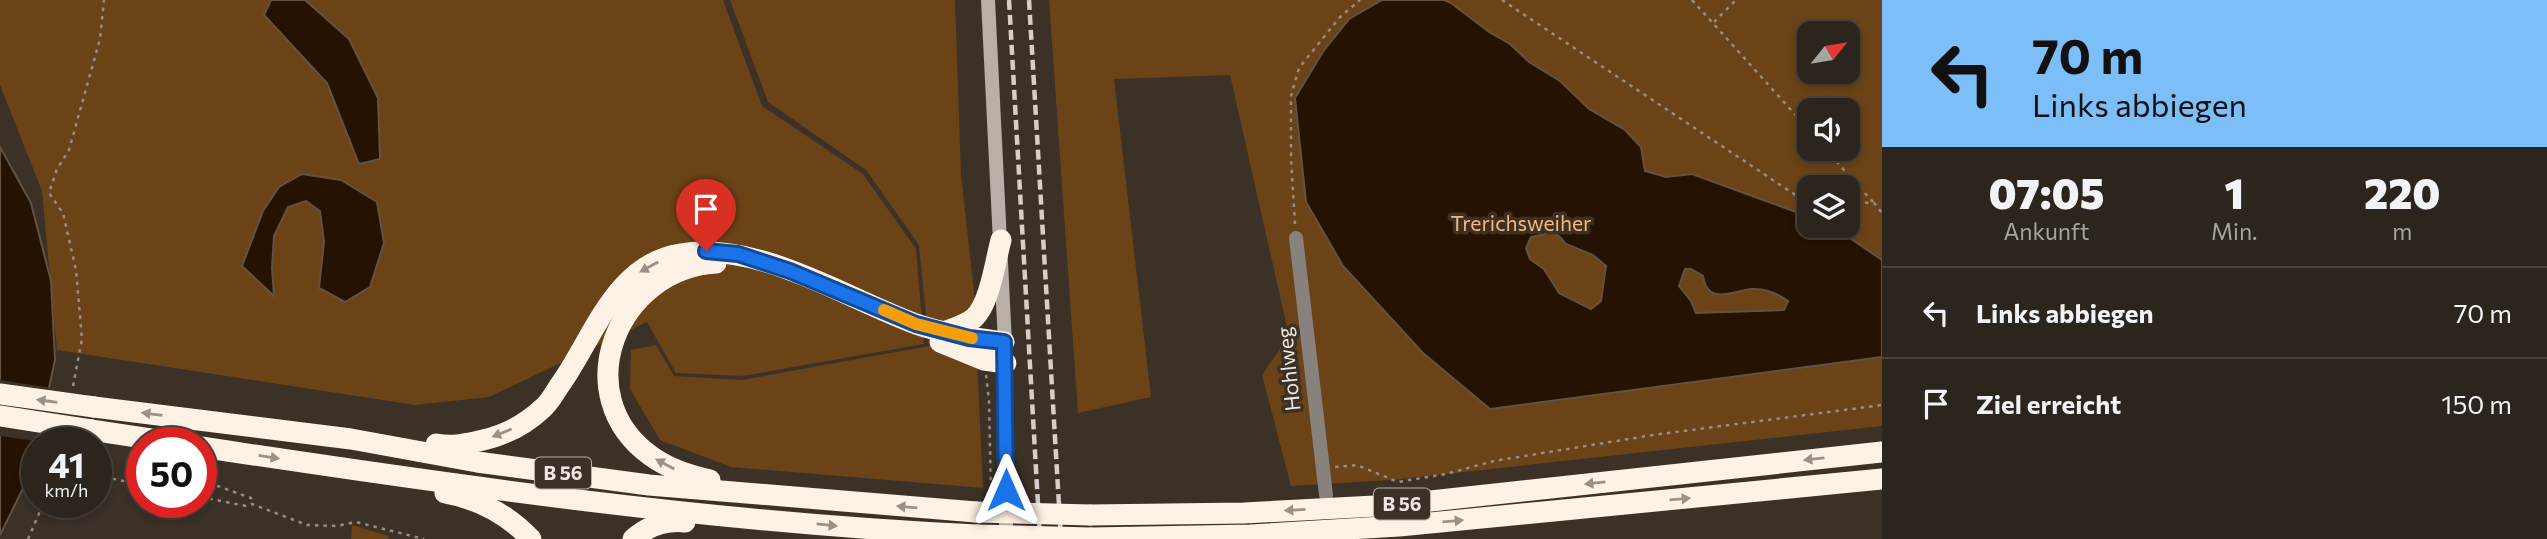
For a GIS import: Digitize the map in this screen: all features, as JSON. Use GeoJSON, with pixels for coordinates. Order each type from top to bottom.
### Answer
{"type":"FeatureCollection","features":[{"type":"Feature","properties":{"kind":"highway"},"geometry":{"type":"LineString","coordinates":[[944,332],[974,318],[980,309],[987,295],[1002,240]]}},
{"type":"Feature","properties":{"kind":"highway"},"geometry":{"type":"LineString","coordinates":[[351,439],[389,438],[454,447],[505,435],[544,408],[621,288],[645,267],[676,254],[706,251],[738,254],[790,271],[916,324],[1005,352]]}},
{"type":"Feature","properties":{"kind":"highway","name":"B 56"},"geometry":{"type":"LineString","coordinates":[[777,496],[684,474],[651,456],[630,436],[612,405],[608,375],[611,348],[627,311],[649,288],[672,273],[702,264],[746,266],[782,276],[984,360],[1005,352]]}},
{"type":"Feature","properties":{"kind":"highway","name":"B 56"},"geometry":{"type":"LineString","coordinates":[[0,394],[351,439],[477,462],[636,483],[975,512],[1090,515],[1244,513],[1394,505],[1882,452]]}},
{"type":"Feature","properties":{"kind":"highway"},"geometry":{"type":"LineString","coordinates":[[0,416],[126,435]]}},
{"type":"Feature","properties":{"kind":"highway","name":"B 56"},"geometry":{"type":"LineString","coordinates":[[217,449],[359,471],[651,508],[869,530],[1091,538],[1250,535],[1399,526],[1882,479]]}},
{"type":"Feature","properties":{"kind":"highway"},"geometry":{"type":"LineString","coordinates":[[359,471],[395,485],[464,497],[498,511],[531,539]]}},
{"type":"Feature","properties":{"kind":"highway"},"geometry":{"type":"LineString","coordinates":[[633,539],[659,523],[676,521],[726,526],[759,518]]}},
{"type":"Feature","properties":{"kind":"main road"},"geometry":{"type":"LineString","coordinates":[[988,0],[1002,240],[1006,539]]}},
{"type":"Feature","properties":{"kind":"street","name":"Hohlweg"},"geometry":{"type":"LineString","coordinates":[[1296,238],[1326,495]]}},
{"type":"Feature","properties":{"kind":"path"},"geometry":{"type":"LineString","coordinates":[[72,391],[82,340],[76,270],[62,214],[49,193],[57,169],[69,150],[100,38],[104,0]]}},
{"type":"Feature","properties":{"kind":"path"},"geometry":{"type":"LineString","coordinates":[[1296,238],[1291,159],[1291,96],[1299,68],[1340,17],[1360,0]]}},
{"type":"Feature","properties":{"kind":"path"},"geometry":{"type":"LineString","coordinates":[[1502,0],[1797,195]]}},
{"type":"Feature","properties":{"kind":"path"},"geometry":{"type":"LineString","coordinates":[[1692,0],[1797,117]]}},
{"type":"Feature","properties":{"kind":"path"},"geometry":{"type":"LineString","coordinates":[[1713,23],[1736,0]]}},
{"type":"Feature","properties":{"kind":"path"},"geometry":{"type":"LineString","coordinates":[[1836,161],[1882,213]]}},
{"type":"Feature","properties":{"kind":"path"},"geometry":{"type":"LineString","coordinates":[[1860,202],[1874,203]]}},
{"type":"Feature","properties":{"kind":"path"},"geometry":{"type":"LineString","coordinates":[[1322,470],[1341,465],[1356,465],[1398,482],[1494,461],[1653,435],[1882,405]]}},
{"type":"Feature","properties":{"kind":"path"},"geometry":{"type":"LineString","coordinates":[[217,486],[251,498],[252,504]]}},
{"type":"Feature","properties":{"kind":"path"},"geometry":{"type":"LineString","coordinates":[[217,500],[246,506],[252,504],[307,525],[337,526],[356,522],[424,539]]}},
{"type":"Feature","properties":{"kind":"path"},"geometry":{"type":"LineString","coordinates":[[28,539],[37,518]]}},
{"type":"Feature","properties":{"kind":"green space"},"geometry":{"type":"Polygon","coordinates":[[[0,0],[723,0],[762,106],[863,174],[916,249],[924,344],[742,376],[676,373],[647,322],[489,397],[415,405],[57,350],[42,191],[0,85],[0,0]]]}},
{"type":"Feature","properties":{"kind":"green space"},"geometry":{"type":"Polygon","coordinates":[[[730,0],[955,0],[961,174],[974,292],[983,488],[731,467],[660,440],[630,389],[631,350],[656,345],[674,376],[742,380],[929,346],[919,245],[866,170],[768,102],[730,0]]]}},
{"type":"Feature","properties":{"kind":"green space","name":"Trerichsweiher"},"geometry":{"type":"Polygon","coordinates":[[[1049,0],[1882,0],[1882,426],[1391,480],[1291,486],[1262,375],[1289,336],[1230,75],[1114,79],[1151,397],[1078,413],[1049,0]]]}},
{"type":"Feature","properties":{"kind":"green space"},"geometry":{"type":"Polygon","coordinates":[[[352,525],[389,536],[388,539],[351,539],[352,525]]]}},
{"type":"Feature","properties":{"kind":"shaded area"},"geometry":{"type":"Polygon","coordinates":[[[271,0],[305,0],[349,39],[378,98],[380,159],[359,164],[327,83],[264,15],[271,0]]]}},
{"type":"Feature","properties":{"kind":"shaded area","name":"Trerichsweiher"},"geometry":{"type":"Polygon","coordinates":[[[1382,0],[1444,0],[1451,3],[1489,32],[1510,44],[1529,62],[1560,81],[1589,109],[1625,130],[1641,147],[1645,171],[1666,177],[1692,174],[1796,212],[1797,238],[1850,238],[1882,260],[1882,357],[1490,409],[1423,353],[1343,266],[1306,202],[1295,98],[1324,50],[1349,19],[1382,0]],[[1553,232],[1531,237],[1526,248],[1530,259],[1544,269],[1559,293],[1591,309],[1601,301],[1606,266],[1593,255],[1566,244],[1553,232]],[[1685,269],[1679,286],[1691,301],[1696,313],[1784,310],[1788,301],[1771,292],[1757,289],[1716,294],[1706,286],[1703,276],[1691,269],[1685,269]]]}},
{"type":"Feature","properties":{"kind":"shaded area"},"geometry":{"type":"Polygon","coordinates":[[[0,147],[31,203],[51,281],[55,360],[40,427],[21,427],[21,492],[0,535],[0,147]]]}},
{"type":"Feature","properties":{"kind":"shaded area"},"geometry":{"type":"Polygon","coordinates":[[[302,174],[341,180],[377,202],[384,243],[370,287],[345,302],[319,288],[324,242],[320,211],[306,201],[288,207],[274,236],[274,296],[242,266],[263,211],[279,187],[302,174]]]}},
{"type":"Feature","properties":{"kind":"pier"},"geometry":{"type":"Polygon","coordinates":[[[0,380],[52,388],[45,427],[21,427],[21,439],[0,436],[0,380]]]}},
{"type":"Feature","properties":{"kind":"railway"},"geometry":{"type":"LineString","coordinates":[[1009,0],[1040,539]]}},
{"type":"Feature","properties":{"kind":"railway"},"geometry":{"type":"LineString","coordinates":[[1029,0],[1061,539]]}},
{"type":"Feature","properties":{"kind":"slow traffic"},"geometry":{"type":"LineString","coordinates":[[884,310],[916,324],[972,338]]}},
{"type":"Feature","properties":{"kind":"route"},"geometry":{"type":"LineString","coordinates":[[706,251],[738,254],[790,271],[916,324],[969,338],[1004,342],[1006,490]]}}]}
